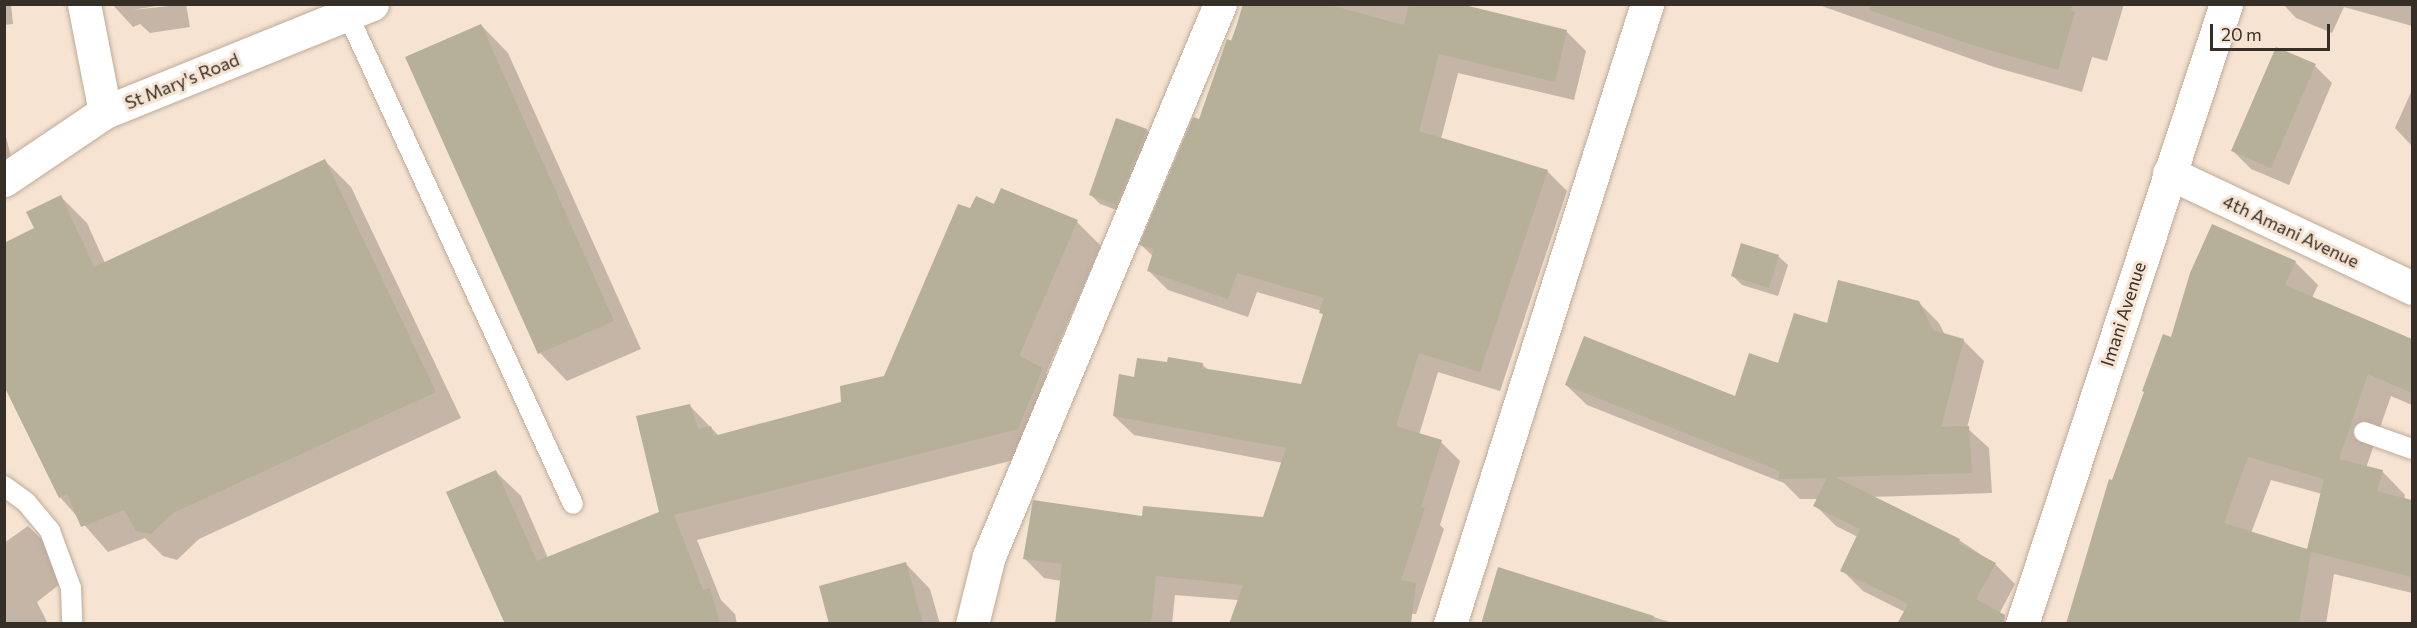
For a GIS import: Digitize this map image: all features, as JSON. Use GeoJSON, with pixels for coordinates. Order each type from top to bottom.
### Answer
{"type":"FeatureCollection","features":[{"type":"Feature","properties":{"kind":"street"},"geometry":{"type":"LineString","coordinates":[[84,4],[105,112]]}},
{"type":"Feature","properties":{"kind":"street"},"geometry":{"type":"LineString","coordinates":[[972,624],[989,556],[1220,4]]}},
{"type":"Feature","properties":{"kind":"street"},"geometry":{"type":"LineString","coordinates":[[1450,624],[1647,4]]}},
{"type":"Feature","properties":{"kind":"street","name":"Imani Avenue"},"geometry":{"type":"LineString","coordinates":[[2022,624],[2226,4]]}},
{"type":"Feature","properties":{"kind":"street","name":"St Mary's Road"},"geometry":{"type":"LineString","coordinates":[[4,180],[105,112],[360,10]]}},
{"type":"Feature","properties":{"kind":"street","name":"4th Amani Avenue"},"geometry":{"type":"LineString","coordinates":[[2169,173],[2412,288]]}},
{"type":"Feature","properties":{"kind":"lane"},"geometry":{"type":"LineString","coordinates":[[360,10],[573,504]]}},
{"type":"Feature","properties":{"kind":"lane"},"geometry":{"type":"LineString","coordinates":[[2364,432],[2412,449]]}},
{"type":"Feature","properties":{"kind":"lane"},"geometry":{"type":"LineString","coordinates":[[4,486],[26,502],[50,531],[71,588],[72,624]]}},
{"type":"Feature","properties":{"kind":"building"},"geometry":{"type":"Polygon","coordinates":[[[1243,4],[1326,4],[1404,25],[1409,4],[1460,4],[1567,30],[1555,82],[1439,54],[1419,131],[1548,170],[1480,372],[1419,353],[1396,426],[1442,440],[1421,507],[1425,508],[1401,580],[1416,583],[1411,624],[1229,624],[1243,585],[1156,576],[1151,624],[1055,624],[1062,564],[1023,559],[1033,500],[1142,516],[1143,506],[1263,517],[1286,448],[1113,416],[1119,374],[1134,377],[1137,358],[1167,362],[1168,357],[1203,363],[1202,368],[1301,384],[1323,314],[1319,313],[1324,298],[1237,273],[1228,299],[1147,271],[1154,249],[1139,245],[1193,117],[1199,119],[1227,39],[1232,41],[1243,4]]]}},
{"type":"Feature","properties":{"kind":"building"},"geometry":{"type":"Polygon","coordinates":[[[1870,4],[2073,4],[2071,11],[2075,12],[2058,70],[1969,44],[1869,10],[1870,4]]]}},
{"type":"Feature","properties":{"kind":"building"},"geometry":{"type":"Polygon","coordinates":[[[481,24],[614,321],[538,354],[405,57],[481,24]]]}},
{"type":"Feature","properties":{"kind":"building"},"geometry":{"type":"Polygon","coordinates":[[[2276,47],[2316,64],[2271,168],[2231,151],[2276,47]]]}},
{"type":"Feature","properties":{"kind":"building"},"geometry":{"type":"Polygon","coordinates":[[[1116,118],[1147,129],[1116,205],[1089,195],[1116,118]]]}},
{"type":"Feature","properties":{"kind":"building"},"geometry":{"type":"Polygon","coordinates":[[[325,159],[436,392],[173,513],[151,534],[136,531],[124,510],[81,527],[67,494],[59,498],[4,386],[4,243],[34,228],[26,212],[61,195],[94,267],[325,159]]]}},
{"type":"Feature","properties":{"kind":"building"},"geometry":{"type":"Polygon","coordinates":[[[1001,188],[1078,220],[1019,356],[1043,368],[1018,429],[674,515],[703,590],[710,588],[720,624],[505,624],[446,492],[496,470],[537,561],[659,512],[636,416],[690,404],[698,429],[711,426],[714,436],[841,402],[840,386],[884,376],[958,204],[970,208],[976,196],[994,204],[1001,188]]]}},
{"type":"Feature","properties":{"kind":"building"},"geometry":{"type":"Polygon","coordinates":[[[2212,224],[2296,261],[2285,285],[2412,339],[2412,393],[2368,374],[2339,459],[2383,470],[2377,491],[2412,500],[2412,577],[2311,552],[2299,624],[2066,624],[2109,479],[2112,480],[2163,334],[2171,337],[2190,273],[2212,224]],[[2248,457],[2224,523],[2307,549],[2324,479],[2248,457]]]}},
{"type":"Feature","properties":{"kind":"building"},"geometry":{"type":"Polygon","coordinates":[[[1741,243],[1779,255],[1769,288],[1731,276],[1741,243]]]}},
{"type":"Feature","properties":{"kind":"building"},"geometry":{"type":"Polygon","coordinates":[[[1838,280],[1919,301],[1933,330],[1964,339],[1941,427],[1969,426],[1972,473],[1835,477],[1960,539],[1958,543],[1996,563],[1976,599],[2005,615],[2004,624],[1897,624],[1908,604],[1840,571],[1860,529],[1813,506],[1827,478],[1778,479],[1780,471],[1565,385],[1584,336],[1735,396],[1749,353],[1778,363],[1794,313],[1827,323],[1838,280]]]}},
{"type":"Feature","properties":{"kind":"building"},"geometry":{"type":"Polygon","coordinates":[[[906,562],[923,624],[829,624],[819,586],[906,562]]]}},
{"type":"Feature","properties":{"kind":"building"},"geometry":{"type":"Polygon","coordinates":[[[1498,567],[1654,616],[1653,624],[1481,624],[1498,567]]]}}]}
